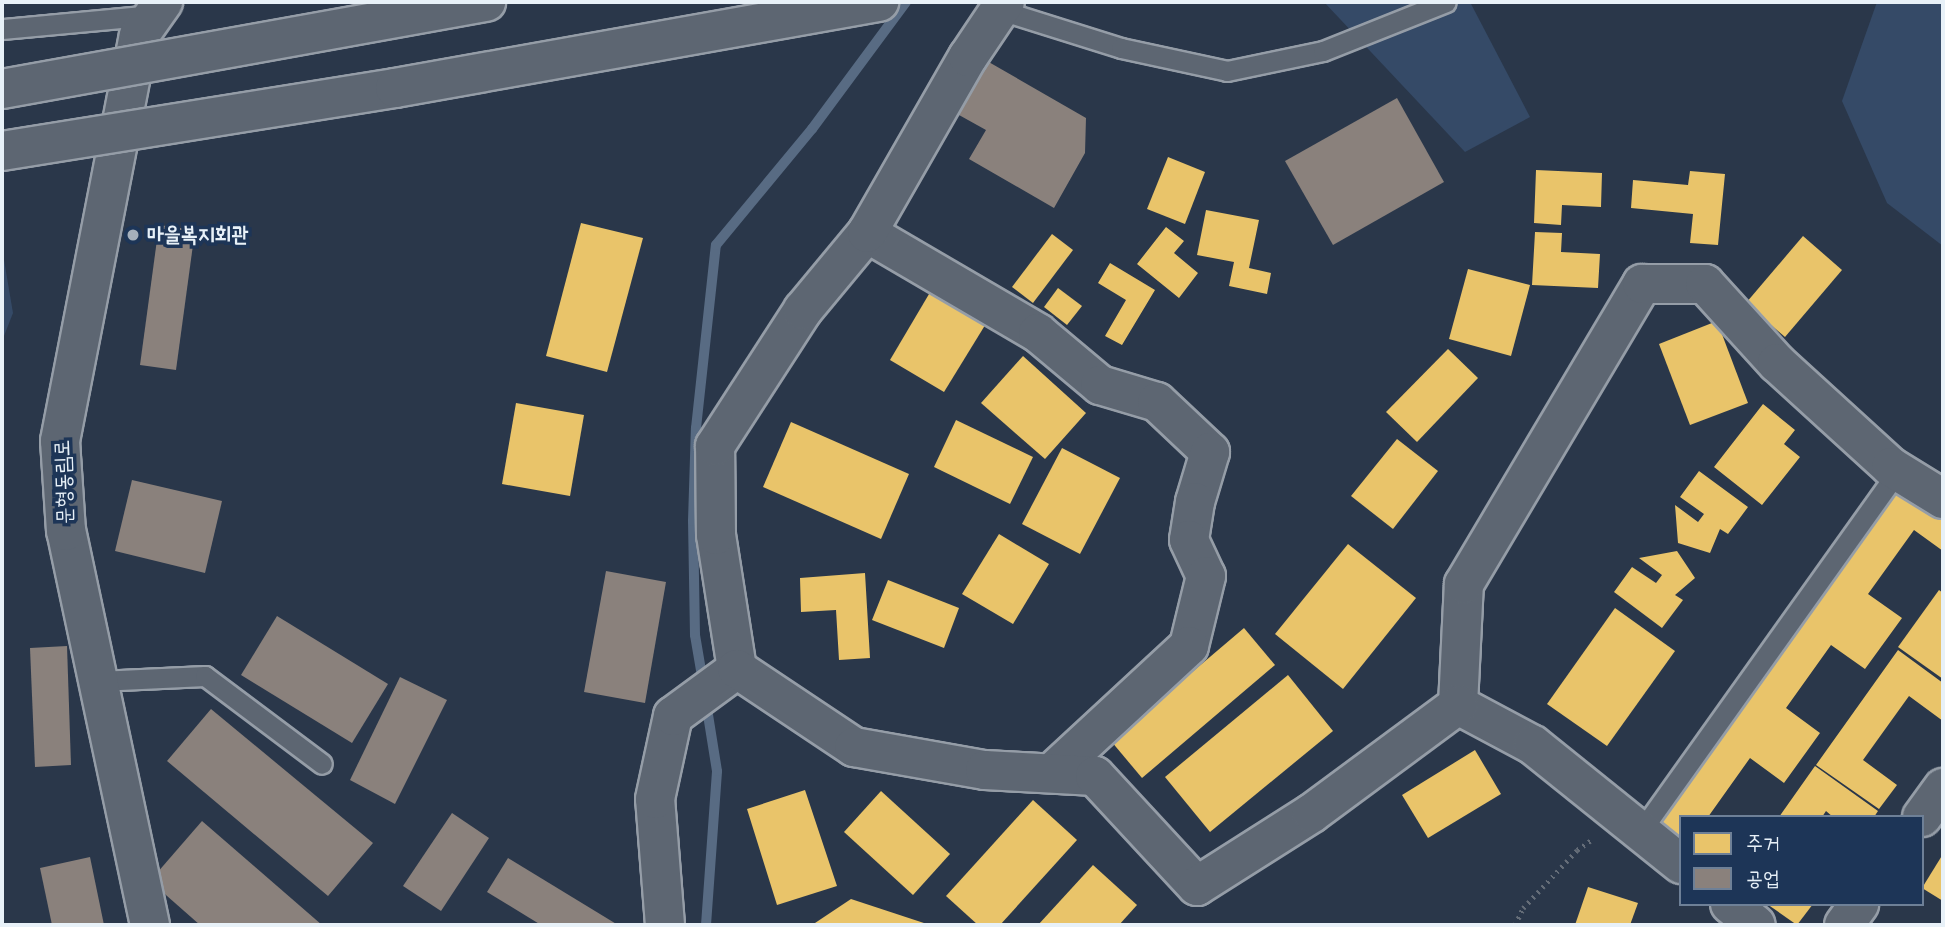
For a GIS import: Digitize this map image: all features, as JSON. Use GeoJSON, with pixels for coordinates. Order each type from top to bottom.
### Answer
{"type":"FeatureCollection","features":[{"type":"Feature","properties":{"kind":"main road"},"geometry":{"type":"LineString","coordinates":[[2,89],[486,2]]}},
{"type":"Feature","properties":{"kind":"main road"},"geometry":{"type":"LineString","coordinates":[[2,151],[395,88],[879,2]]}},
{"type":"Feature","properties":{"kind":"main road"},"geometry":{"type":"LineString","coordinates":[[732,673],[716,535],[715,446],[803,310],[867,233],[968,57],[1002,6]]}},
{"type":"Feature","properties":{"kind":"main road","name":"문형동림로"},"geometry":{"type":"LineString","coordinates":[[150,925],[66,531],[60,441],[139,36],[159,8]]}},
{"type":"Feature","properties":{"kind":"main road"},"geometry":{"type":"LineString","coordinates":[[867,233],[1038,333],[1100,386],[1157,401],[1210,452],[1195,502],[1188,540],[1206,576],[1189,646],[1052,773]]}},
{"type":"Feature","properties":{"kind":"main road"},"geometry":{"type":"LineString","coordinates":[[1458,705],[1464,584],[1642,284],[1704,284],[1777,363],[1898,471],[1943,499]]}},
{"type":"Feature","properties":{"kind":"main road"},"geometry":{"type":"LineString","coordinates":[[665,925],[655,799],[673,716],[732,673]]}},
{"type":"Feature","properties":{"kind":"main road"},"geometry":{"type":"LineString","coordinates":[[732,673],[854,747],[985,770],[1094,776],[1197,886],[1312,813],[1458,705]]}},
{"type":"Feature","properties":{"kind":"main road"},"geometry":{"type":"LineString","coordinates":[[1458,705],[1533,744],[1679,862]]}},
{"type":"Feature","properties":{"kind":"main road"},"geometry":{"type":"LineString","coordinates":[[1923,815],[1943,788]]}},
{"type":"Feature","properties":{"kind":"main road"},"geometry":{"type":"LineString","coordinates":[[1732,906],[1756,925]]}},
{"type":"Feature","properties":{"kind":"main road"},"geometry":{"type":"LineString","coordinates":[[1844,925],[1858,906]]}},
{"type":"Feature","properties":{"kind":"lane"},"geometry":{"type":"LineString","coordinates":[[1002,6],[1121,48],[1227,71],[1322,51],[1446,2]]}},
{"type":"Feature","properties":{"kind":"lane"},"geometry":{"type":"LineString","coordinates":[[2,29],[159,8]]}},
{"type":"Feature","properties":{"kind":"lane"},"geometry":{"type":"LineString","coordinates":[[1630,823],[1898,471]]}},
{"type":"Feature","properties":{"kind":"lane"},"geometry":{"type":"LineString","coordinates":[[98,681],[205,676],[321,764]]}},
{"type":"Feature","properties":{"kind":"path"},"geometry":{"type":"LineString","coordinates":[[1515,925],[1523,908],[1577,850],[1630,823]]}},
{"type":"Feature","properties":{"kind":"shaded area"},"geometry":{"type":"Polygon","coordinates":[[[1324,2],[1470,2],[1530,117],[1465,152],[1324,2]]]}},
{"type":"Feature","properties":{"kind":"shaded area"},"geometry":{"type":"Polygon","coordinates":[[[1877,2],[1943,2],[1943,246],[1887,203],[1842,101],[1877,2]]]}},
{"type":"Feature","properties":{"kind":"shaded area"},"geometry":{"type":"Polygon","coordinates":[[[2,248],[13,313],[2,341],[2,248]]]}},
{"type":"Feature","properties":{"kind":"building: 주거"},"geometry":{"type":"Polygon","coordinates":[[[1168,157],[1205,172],[1185,224],[1147,209],[1168,157]]]}},
{"type":"Feature","properties":{"kind":"building: 주거"},"geometry":{"type":"Polygon","coordinates":[[[1536,170],[1602,173],[1601,207],[1562,205],[1561,225],[1534,223],[1536,170]]]}},
{"type":"Feature","properties":{"kind":"building: 주거"},"geometry":{"type":"Polygon","coordinates":[[[1690,171],[1725,174],[1718,245],[1690,243],[1693,214],[1631,208],[1633,180],[1688,185],[1690,171]]]}},
{"type":"Feature","properties":{"kind":"building: 주거"},"geometry":{"type":"Polygon","coordinates":[[[1206,210],[1259,220],[1249,268],[1271,273],[1267,294],[1229,286],[1234,262],[1197,255],[1206,210]]]}},
{"type":"Feature","properties":{"kind":"building: 주거"},"geometry":{"type":"Polygon","coordinates":[[[581,223],[643,238],[607,372],[546,356],[581,223]]]}},
{"type":"Feature","properties":{"kind":"building: 주거"},"geometry":{"type":"Polygon","coordinates":[[[1166,227],[1184,241],[1174,253],[1198,273],[1179,298],[1137,264],[1166,227]]]}},
{"type":"Feature","properties":{"kind":"building: 주거"},"geometry":{"type":"Polygon","coordinates":[[[1535,232],[1562,233],[1561,252],[1600,254],[1598,288],[1532,285],[1535,232]]]}},
{"type":"Feature","properties":{"kind":"building: 주거"},"geometry":{"type":"Polygon","coordinates":[[[1052,234],[1073,250],[1033,303],[1012,287],[1052,234]]]}},
{"type":"Feature","properties":{"kind":"building: 주거"},"geometry":{"type":"Polygon","coordinates":[[[1803,236],[1842,270],[1785,337],[1746,303],[1803,236]]]}},
{"type":"Feature","properties":{"kind":"building: 주거"},"geometry":{"type":"Polygon","coordinates":[[[1110,263],[1155,290],[1122,345],[1105,336],[1126,300],[1098,283],[1110,263]]]}},
{"type":"Feature","properties":{"kind":"building: 주거"},"geometry":{"type":"Polygon","coordinates":[[[1468,269],[1530,285],[1511,356],[1449,339],[1468,269]]]}},
{"type":"Feature","properties":{"kind":"building: 주거"},"geometry":{"type":"Polygon","coordinates":[[[1058,288],[1082,306],[1067,325],[1044,307],[1058,288]]]}},
{"type":"Feature","properties":{"kind":"building: 주거"},"geometry":{"type":"Polygon","coordinates":[[[932,289],[987,322],[944,392],[890,360],[932,289]]]}},
{"type":"Feature","properties":{"kind":"building: 주거"},"geometry":{"type":"Polygon","coordinates":[[[1717,321],[1748,403],[1690,425],[1659,344],[1717,321]]]}},
{"type":"Feature","properties":{"kind":"building: 주거"},"geometry":{"type":"Polygon","coordinates":[[[1448,349],[1478,378],[1417,442],[1386,412],[1448,349]]]}},
{"type":"Feature","properties":{"kind":"building: 주거"},"geometry":{"type":"Polygon","coordinates":[[[1023,356],[1086,413],[1045,459],[981,403],[1023,356]]]}},
{"type":"Feature","properties":{"kind":"building: 주거"},"geometry":{"type":"Polygon","coordinates":[[[516,403],[584,415],[570,496],[502,484],[516,403]]]}},
{"type":"Feature","properties":{"kind":"building: 주거"},"geometry":{"type":"Polygon","coordinates":[[[1763,404],[1795,430],[1784,444],[1800,457],[1762,505],[1714,467],[1763,404]]]}},
{"type":"Feature","properties":{"kind":"building: 주거"},"geometry":{"type":"Polygon","coordinates":[[[956,420],[1033,457],[1010,504],[934,467],[956,420]]]}},
{"type":"Feature","properties":{"kind":"building: 주거"},"geometry":{"type":"Polygon","coordinates":[[[791,422],[909,474],[881,539],[763,487],[791,422]]]}},
{"type":"Feature","properties":{"kind":"building: 주거"},"geometry":{"type":"Polygon","coordinates":[[[1397,439],[1438,471],[1393,529],[1351,496],[1397,439]]]}},
{"type":"Feature","properties":{"kind":"building: 주거"},"geometry":{"type":"Polygon","coordinates":[[[1062,448],[1120,478],[1080,554],[1022,524],[1062,448]]]}},
{"type":"Feature","properties":{"kind":"building: 주거"},"geometry":{"type":"Polygon","coordinates":[[[1699,471],[1748,507],[1728,534],[1720,529],[1710,553],[1678,543],[1675,505],[1698,522],[1704,514],[1680,497],[1699,471]]]}},
{"type":"Feature","properties":{"kind":"building: 주거"},"geometry":{"type":"Polygon","coordinates":[[[1902,484],[1943,514],[1943,551],[1914,530],[1868,594],[1902,618],[1865,669],[1831,645],[1786,708],[1820,733],[1784,783],[1750,758],[1709,815],[1679,815],[1679,842],[1658,827],[1902,484]]]}},
{"type":"Feature","properties":{"kind":"building: 주거"},"geometry":{"type":"Polygon","coordinates":[[[999,534],[1049,564],[1013,624],[962,594],[999,534]]]}},
{"type":"Feature","properties":{"kind":"building: 주거"},"geometry":{"type":"Polygon","coordinates":[[[1348,544],[1416,598],[1343,689],[1275,634],[1348,544]]]}},
{"type":"Feature","properties":{"kind":"building: 주거"},"geometry":{"type":"Polygon","coordinates":[[[1677,551],[1695,578],[1675,595],[1683,600],[1662,628],[1614,592],[1632,567],[1656,583],[1662,575],[1639,558],[1677,551]]]}},
{"type":"Feature","properties":{"kind":"building: 주거"},"geometry":{"type":"Polygon","coordinates":[[[865,573],[870,658],[839,660],[836,610],[801,612],[800,578],[865,573]]]}},
{"type":"Feature","properties":{"kind":"building: 주거"},"geometry":{"type":"Polygon","coordinates":[[[888,580],[959,608],[944,648],[872,620],[888,580]]]}},
{"type":"Feature","properties":{"kind":"building: 주거"},"geometry":{"type":"Polygon","coordinates":[[[1939,590],[1943,593],[1943,679],[1898,647],[1939,590]]]}},
{"type":"Feature","properties":{"kind":"building: 주거"},"geometry":{"type":"Polygon","coordinates":[[[1615,608],[1675,651],[1607,746],[1547,704],[1615,608]]]}},
{"type":"Feature","properties":{"kind":"building: 주거"},"geometry":{"type":"Polygon","coordinates":[[[1244,628],[1275,665],[1142,778],[1111,741],[1244,628]]]}},
{"type":"Feature","properties":{"kind":"building: 주거"},"geometry":{"type":"Polygon","coordinates":[[[1898,650],[1943,683],[1943,721],[1909,696],[1863,760],[1897,785],[1879,809],[1816,765],[1898,650]]]}},
{"type":"Feature","properties":{"kind":"building: 주거"},"geometry":{"type":"Polygon","coordinates":[[[1288,675],[1333,731],[1210,832],[1165,777],[1288,675]]]}},
{"type":"Feature","properties":{"kind":"building: 주거"},"geometry":{"type":"Polygon","coordinates":[[[1475,750],[1501,794],[1428,838],[1402,795],[1475,750]]]}},
{"type":"Feature","properties":{"kind":"building: 주거"},"geometry":{"type":"Polygon","coordinates":[[[1815,766],[1878,811],[1875,815],[1831,815],[1826,811],[1823,815],[1780,815],[1815,766]]]}},
{"type":"Feature","properties":{"kind":"building: 주거"},"geometry":{"type":"Polygon","coordinates":[[[805,790],[837,886],[777,905],[747,809],[805,790]]]}},
{"type":"Feature","properties":{"kind":"building: 주거"},"geometry":{"type":"Polygon","coordinates":[[[881,791],[950,854],[913,895],[844,832],[881,791]]]}},
{"type":"Feature","properties":{"kind":"building: 주거"},"geometry":{"type":"Polygon","coordinates":[[[1033,800],[1077,840],[1000,925],[978,925],[946,896],[1033,800]]]}},
{"type":"Feature","properties":{"kind":"building: 주거"},"geometry":{"type":"Polygon","coordinates":[[[1943,854],[1943,901],[1924,889],[1924,885],[1943,854]]]}},
{"type":"Feature","properties":{"kind":"building: 주거"},"geometry":{"type":"Polygon","coordinates":[[[1093,865],[1137,905],[1119,925],[1038,925],[1093,865]]]}},
{"type":"Feature","properties":{"kind":"building: 주거"},"geometry":{"type":"Polygon","coordinates":[[[1588,887],[1638,903],[1630,925],[1575,925],[1588,887]]]}},
{"type":"Feature","properties":{"kind":"building: 주거"},"geometry":{"type":"Polygon","coordinates":[[[851,899],[930,925],[812,925],[851,899]]]}},
{"type":"Feature","properties":{"kind":"building: 주거"},"geometry":{"type":"Polygon","coordinates":[[[1770,906],[1811,906],[1797,925],[1770,906]]]}},
{"type":"Feature","properties":{"kind":"building: 공업"},"geometry":{"type":"Polygon","coordinates":[[[980,57],[1086,118],[1085,153],[1054,208],[969,159],[986,130],[950,110],[980,57]]]}},
{"type":"Feature","properties":{"kind":"building: 공업"},"geometry":{"type":"Polygon","coordinates":[[[1397,98],[1444,182],[1333,245],[1285,161],[1397,98]]]}},
{"type":"Feature","properties":{"kind":"building: 공업"},"geometry":{"type":"Polygon","coordinates":[[[159,225],[195,230],[176,370],[140,365],[159,225]]]}},
{"type":"Feature","properties":{"kind":"building: 공업"},"geometry":{"type":"Polygon","coordinates":[[[132,480],[222,501],[205,573],[115,551],[132,480]]]}},
{"type":"Feature","properties":{"kind":"building: 공업"},"geometry":{"type":"Polygon","coordinates":[[[606,571],[666,582],[645,703],[584,692],[606,571]]]}},
{"type":"Feature","properties":{"kind":"building: 공업"},"geometry":{"type":"Polygon","coordinates":[[[277,616],[388,684],[352,743],[241,675],[277,616]]]}},
{"type":"Feature","properties":{"kind":"building: 공업"},"geometry":{"type":"Polygon","coordinates":[[[67,646],[71,765],[35,767],[30,648],[67,646]]]}},
{"type":"Feature","properties":{"kind":"building: 공업"},"geometry":{"type":"Polygon","coordinates":[[[400,677],[447,700],[395,804],[350,780],[400,677]]]}},
{"type":"Feature","properties":{"kind":"building: 공업"},"geometry":{"type":"Polygon","coordinates":[[[211,709],[373,843],[328,896],[167,761],[211,709]]]}},
{"type":"Feature","properties":{"kind":"building: 공업"},"geometry":{"type":"Polygon","coordinates":[[[452,813],[489,838],[441,911],[403,886],[452,813]]]}},
{"type":"Feature","properties":{"kind":"building: 공업"},"geometry":{"type":"Polygon","coordinates":[[[202,821],[322,925],[200,925],[150,881],[202,821]]]}},
{"type":"Feature","properties":{"kind":"building: 공업"},"geometry":{"type":"Polygon","coordinates":[[[90,857],[104,925],[52,925],[40,868],[90,857]]]}},
{"type":"Feature","properties":{"kind":"building: 공업"},"geometry":{"type":"Polygon","coordinates":[[[508,858],[618,925],[541,925],[487,892],[508,858]]]}},
{"type":"Feature","properties":{"kind":"waterway"},"geometry":{"type":"LineString","coordinates":[[703,682],[695,635],[693,521],[696,428],[716,245],[812,129],[906,2]]}},
{"type":"Feature","properties":{"kind":"waterway"},"geometry":{"type":"LineString","coordinates":[[706,702],[717,771],[706,925]]}},
{"type":"Feature","properties":{"kind":"place","name":"마을복지회관"},"geometry":{"type":"Point","coordinates":[133,235]}}]}
